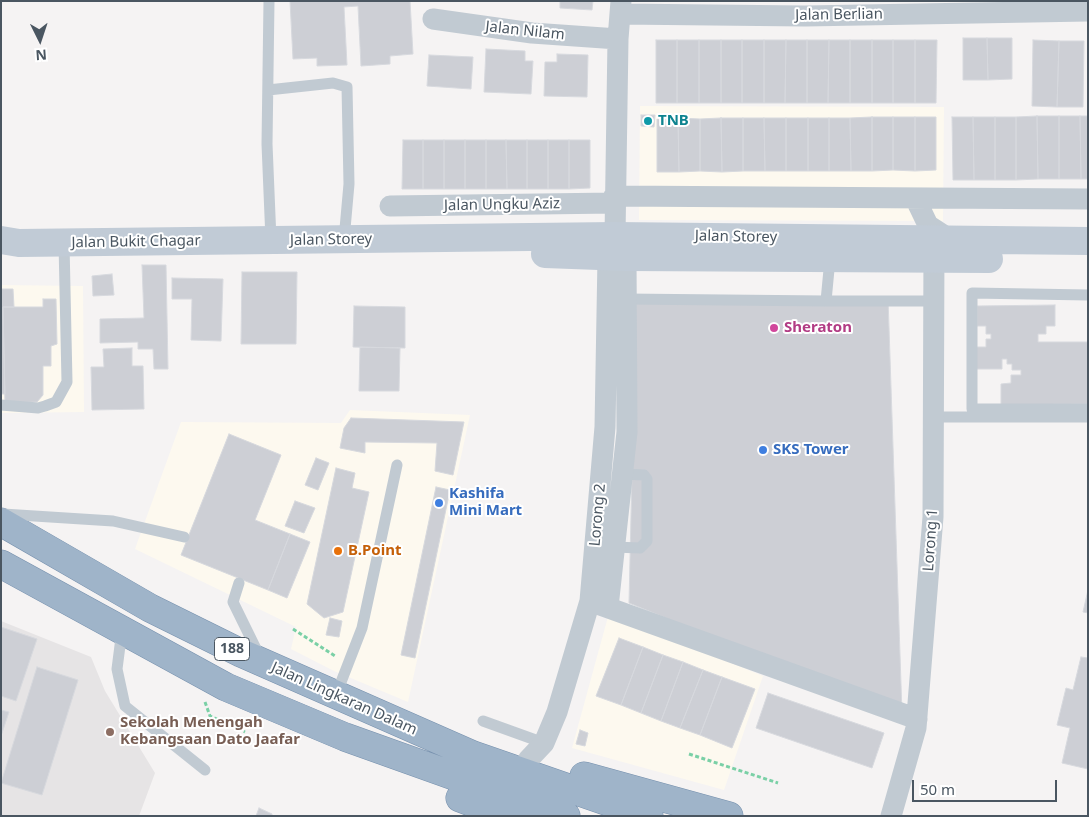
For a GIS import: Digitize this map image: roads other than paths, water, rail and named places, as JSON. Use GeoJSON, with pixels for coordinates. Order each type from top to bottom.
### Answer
{"type":"FeatureCollection","features":[{"type":"Feature","properties":{"kind":"highway","name":"Jalan Lingkaran Dalam"},"geometry":{"type":"LineString","coordinates":[[1,522],[150,608],[263,663],[473,755],[649,816]]}},
{"type":"Feature","properties":{"kind":"highway","name":"Jalan Lingkaran Dalam"},"geometry":{"type":"LineString","coordinates":[[1,564],[226,686],[345,737],[566,816]]}},
{"type":"Feature","properties":{"kind":"highway"},"geometry":{"type":"LineString","coordinates":[[282,710],[369,763],[508,816]]}},
{"type":"Feature","properties":{"kind":"highway"},"geometry":{"type":"LineString","coordinates":[[473,755],[536,751],[729,816]]}},
{"type":"Feature","properties":{"kind":"main road","name":"Jalan Storey"},"geometry":{"type":"LineString","coordinates":[[271,240],[616,250],[891,239],[939,246],[1088,258]]}},
{"type":"Feature","properties":{"kind":"main road","name":"Jalan Bukit Chagar"},"geometry":{"type":"LineString","coordinates":[[1,240],[19,243],[64,243],[271,240]]}},
{"type":"Feature","properties":{"kind":"main road","name":"Jalan Storey"},"geometry":{"type":"LineString","coordinates":[[271,240],[344,240],[830,259],[939,246],[1088,241]]}},
{"type":"Feature","properties":{"kind":"street","name":"Jalan Berlian"},"geometry":{"type":"LineString","coordinates":[[621,8],[806,9],[980,7],[1088,11]]}},
{"type":"Feature","properties":{"kind":"street"},"geometry":{"type":"LineString","coordinates":[[621,8],[618,39],[614,200],[616,250],[625,298],[626,432],[614,547],[599,604],[917,719]]}},
{"type":"Feature","properties":{"kind":"street","name":"Jalan Nilam"},"geometry":{"type":"LineString","coordinates":[[433,19],[532,33],[618,39]]}},
{"type":"Feature","properties":{"kind":"street"},"geometry":{"type":"LineString","coordinates":[[614,200],[1088,199]]}},
{"type":"Feature","properties":{"kind":"street","name":"Jalan Ungku Aziz"},"geometry":{"type":"LineString","coordinates":[[390,206],[614,200]]}},
{"type":"Feature","properties":{"kind":"street"},"geometry":{"type":"LineString","coordinates":[[891,239],[906,227],[916,200]]}},
{"type":"Feature","properties":{"kind":"street"},"geometry":{"type":"LineString","coordinates":[[916,200],[939,246]]}},
{"type":"Feature","properties":{"kind":"street","name":"Lorong 1"},"geometry":{"type":"LineString","coordinates":[[891,816],[914,738],[917,719],[933,517],[934,301],[939,246]]}},
{"type":"Feature","properties":{"kind":"street","name":"Lorong 2"},"geometry":{"type":"LineString","coordinates":[[536,751],[557,712],[599,604],[616,250]]}},
{"type":"Feature","properties":{"kind":"lane"},"geometry":{"type":"LineString","coordinates":[[269,1],[267,144],[271,240]]}},
{"type":"Feature","properties":{"kind":"lane"},"geometry":{"type":"LineString","coordinates":[[268,90],[333,83],[346,87],[349,184],[344,240]]}},
{"type":"Feature","properties":{"kind":"lane"},"geometry":{"type":"LineString","coordinates":[[1,405],[38,408],[45,406],[56,402],[67,382],[64,243]]}},
{"type":"Feature","properties":{"kind":"lane"},"geometry":{"type":"LineString","coordinates":[[826,300],[830,259]]}},
{"type":"Feature","properties":{"kind":"lane"},"geometry":{"type":"LineString","coordinates":[[1088,295],[972,293],[972,409],[1088,409]]}},
{"type":"Feature","properties":{"kind":"lane"},"geometry":{"type":"LineString","coordinates":[[625,298],[934,301]]}},
{"type":"Feature","properties":{"kind":"lane"},"geometry":{"type":"LineString","coordinates":[[934,417],[1088,417]]}},
{"type":"Feature","properties":{"kind":"lane"},"geometry":{"type":"LineString","coordinates":[[336,695],[362,628],[397,465]]}},
{"type":"Feature","properties":{"kind":"lane"},"geometry":{"type":"LineString","coordinates":[[614,547],[640,548],[647,541],[649,485],[647,478],[644,475],[622,474]]}},
{"type":"Feature","properties":{"kind":"lane"},"geometry":{"type":"LineString","coordinates":[[1,514],[113,521],[184,537]]}},
{"type":"Feature","properties":{"kind":"lane"},"geometry":{"type":"LineString","coordinates":[[239,583],[233,602],[263,663]]}},
{"type":"Feature","properties":{"kind":"lane"},"geometry":{"type":"LineString","coordinates":[[122,630],[117,670],[125,706],[205,770]]}},
{"type":"Feature","properties":{"kind":"lane"},"geometry":{"type":"LineString","coordinates":[[483,721],[536,751]]}},
{"type":"Feature","properties":{"kind":"place","name":"TNB"},"geometry":{"type":"Point","coordinates":[648,121]}},
{"type":"Feature","properties":{"kind":"place","name":"Sheraton"},"geometry":{"type":"Point","coordinates":[774,328]}},
{"type":"Feature","properties":{"kind":"place","name":"SKS Tower"},"geometry":{"type":"Point","coordinates":[763,450]}},
{"type":"Feature","properties":{"kind":"place","name":"Kashifa Mini Mart"},"geometry":{"type":"Point","coordinates":[439,503]}},
{"type":"Feature","properties":{"kind":"place","name":"B.Point"},"geometry":{"type":"Point","coordinates":[338,551]}},
{"type":"Feature","properties":{"kind":"place","name":"Sekolah Menengah Kebangsaan Dato Jaafar"},"geometry":{"type":"Point","coordinates":[110,732]}}]}
